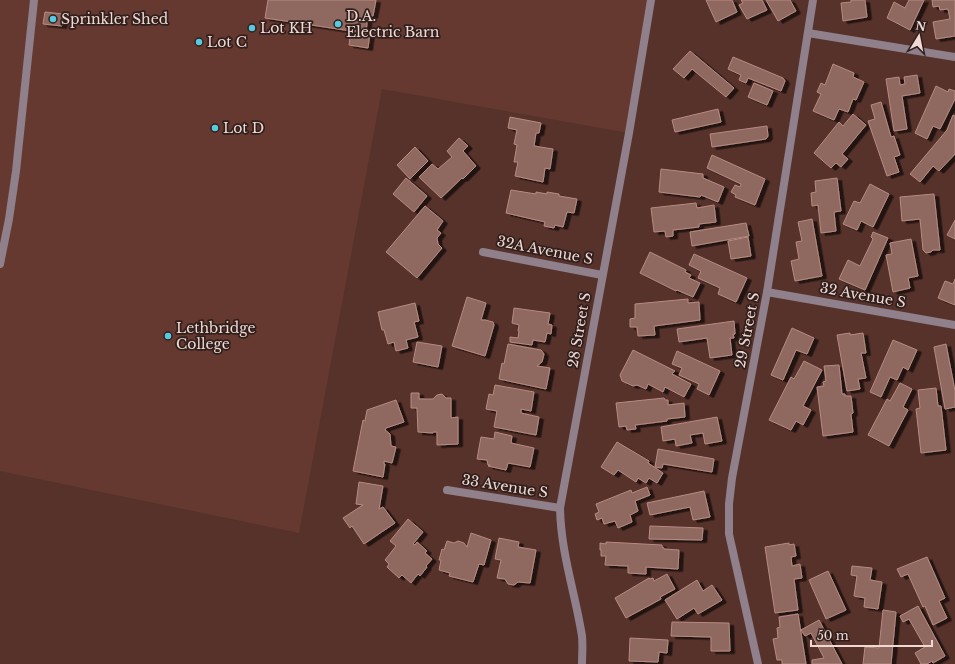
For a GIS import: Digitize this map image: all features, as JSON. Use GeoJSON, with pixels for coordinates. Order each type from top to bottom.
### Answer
{"type":"FeatureCollection","features":[{"type":"Feature","properties":{"kind":"street"},"geometry":{"type":"LineString","coordinates":[[0,264],[9,220],[16,171],[34,0]]}},
{"type":"Feature","properties":{"kind":"street","name":"28 Street S"},"geometry":{"type":"LineString","coordinates":[[582,664],[582,638],[560,530],[560,508],[651,0]]}},
{"type":"Feature","properties":{"kind":"street","name":"29 Street S"},"geometry":{"type":"LineString","coordinates":[[758,664],[729,534],[729,504],[732,478],[767,292],[813,0]]}},
{"type":"Feature","properties":{"kind":"street"},"geometry":{"type":"LineString","coordinates":[[808,33],[955,57]]}},
{"type":"Feature","properties":{"kind":"street","name":"32A Avenue S"},"geometry":{"type":"LineString","coordinates":[[483,252],[602,275]]}},
{"type":"Feature","properties":{"kind":"street","name":"32 Avenue S"},"geometry":{"type":"LineString","coordinates":[[767,292],[955,325]]}},
{"type":"Feature","properties":{"kind":"street","name":"33 Avenue S"},"geometry":{"type":"LineString","coordinates":[[447,490],[560,508]]}},
{"type":"Feature","properties":{"kind":"shaded area","name":"Lethbridge College"},"geometry":{"type":"Polygon","coordinates":[[[0,0],[651,0],[629,133],[382,89],[299,533],[0,471],[0,0]]]}},
{"type":"Feature","properties":{"kind":"building","name":"D.A. Electric Barn"},"geometry":{"type":"Polygon","coordinates":[[[268,0],[376,0],[373,16],[368,15],[366,32],[370,33],[368,48],[349,45],[351,31],[265,18],[268,0]]]}},
{"type":"Feature","properties":{"kind":"building"},"geometry":{"type":"Polygon","coordinates":[[[706,0],[732,0],[737,12],[716,22],[706,0]]]}},
{"type":"Feature","properties":{"kind":"building"},"geometry":{"type":"Polygon","coordinates":[[[741,0],[762,0],[767,10],[747,19],[739,5],[743,3],[741,0]]]}},
{"type":"Feature","properties":{"kind":"building"},"geometry":{"type":"Polygon","coordinates":[[[766,0],[790,0],[796,11],[778,21],[766,0]]]}},
{"type":"Feature","properties":{"kind":"building"},"geometry":{"type":"Polygon","coordinates":[[[851,0],[865,0],[867,17],[843,21],[841,3],[851,2],[851,0]]]}},
{"type":"Feature","properties":{"kind":"building"},"geometry":{"type":"Polygon","coordinates":[[[909,0],[924,0],[910,30],[887,18],[894,2],[905,8],[909,0]]]}},
{"type":"Feature","properties":{"kind":"building"},"geometry":{"type":"Polygon","coordinates":[[[932,0],[955,0],[955,36],[936,39],[933,22],[950,19],[948,9],[940,10],[939,6],[933,7],[932,0]]]}},
{"type":"Feature","properties":{"kind":"building","name":"Sprinkler Shed"},"geometry":{"type":"Polygon","coordinates":[[[45,12],[63,14],[62,26],[43,24],[45,12]]]}},
{"type":"Feature","properties":{"kind":"building"},"geometry":{"type":"Polygon","coordinates":[[[690,51],[734,88],[726,97],[692,69],[684,78],[673,69],[690,51]]]}},
{"type":"Feature","properties":{"kind":"building"},"geometry":{"type":"Polygon","coordinates":[[[733,57],[783,78],[785,81],[781,91],[748,78],[746,83],[739,80],[741,75],[728,69],[733,57]]]}},
{"type":"Feature","properties":{"kind":"building"},"geometry":{"type":"Polygon","coordinates":[[[833,64],[854,73],[853,77],[864,82],[856,100],[853,99],[848,112],[839,109],[834,120],[813,111],[821,94],[817,92],[821,83],[825,85],[833,64]]]}},
{"type":"Feature","properties":{"kind":"building"},"geometry":{"type":"Polygon","coordinates":[[[917,75],[920,93],[902,96],[907,129],[894,131],[886,79],[899,77],[900,85],[905,84],[904,77],[917,75]]]}},
{"type":"Feature","properties":{"kind":"building"},"geometry":{"type":"Polygon","coordinates":[[[754,83],[773,91],[767,105],[748,97],[754,83]]]}},
{"type":"Feature","properties":{"kind":"building"},"geometry":{"type":"Polygon","coordinates":[[[936,86],[948,92],[949,89],[955,91],[955,99],[940,129],[933,126],[927,139],[915,133],[936,86]]]}},
{"type":"Feature","properties":{"kind":"building"},"geometry":{"type":"Polygon","coordinates":[[[881,102],[891,137],[894,136],[900,155],[894,157],[899,172],[887,176],[868,121],[875,119],[871,105],[881,102]]]}},
{"type":"Feature","properties":{"kind":"building"},"geometry":{"type":"Polygon","coordinates":[[[718,109],[721,122],[675,132],[672,120],[718,109]]]}},
{"type":"Feature","properties":{"kind":"building"},"geometry":{"type":"Polygon","coordinates":[[[853,114],[866,125],[842,154],[848,159],[841,167],[836,163],[831,168],[814,153],[839,122],[843,126],[853,114]]]}},
{"type":"Feature","properties":{"kind":"building"},"geometry":{"type":"Polygon","coordinates":[[[953,115],[955,116],[955,154],[939,171],[933,166],[920,182],[910,174],[947,130],[953,115]]]}},
{"type":"Feature","properties":{"kind":"building"},"geometry":{"type":"Polygon","coordinates":[[[510,117],[541,123],[539,133],[536,133],[534,146],[553,149],[550,169],[545,168],[543,182],[515,176],[518,162],[514,162],[517,145],[514,144],[517,130],[508,128],[510,117]]]}},
{"type":"Feature","properties":{"kind":"building"},"geometry":{"type":"Polygon","coordinates":[[[767,126],[768,136],[766,139],[712,147],[710,134],[767,126]]]}},
{"type":"Feature","properties":{"kind":"building"},"geometry":{"type":"Polygon","coordinates":[[[459,138],[468,146],[463,151],[476,166],[441,198],[419,177],[432,164],[438,169],[452,157],[447,151],[459,138]]]}},
{"type":"Feature","properties":{"kind":"building"},"geometry":{"type":"Polygon","coordinates":[[[415,147],[428,161],[410,179],[397,165],[415,147]]]}},
{"type":"Feature","properties":{"kind":"building"},"geometry":{"type":"Polygon","coordinates":[[[712,155],[765,179],[755,205],[735,197],[736,195],[731,192],[735,185],[740,187],[741,184],[707,168],[712,155]]]}},
{"type":"Feature","properties":{"kind":"building"},"geometry":{"type":"Polygon","coordinates":[[[661,169],[703,174],[703,178],[724,187],[718,202],[701,195],[700,197],[659,192],[661,169]]]}},
{"type":"Feature","properties":{"kind":"building"},"geometry":{"type":"Polygon","coordinates":[[[406,178],[427,196],[414,212],[393,194],[406,178]]]}},
{"type":"Feature","properties":{"kind":"building"},"geometry":{"type":"Polygon","coordinates":[[[837,178],[841,211],[834,212],[836,231],[821,233],[818,205],[812,206],[811,193],[816,192],[815,181],[837,178]]]}},
{"type":"Feature","properties":{"kind":"building"},"geometry":{"type":"Polygon","coordinates":[[[870,184],[889,194],[873,227],[861,221],[857,230],[843,224],[854,201],[860,203],[870,184]]]}},
{"type":"Feature","properties":{"kind":"building"},"geometry":{"type":"Polygon","coordinates":[[[511,190],[536,194],[536,192],[547,194],[547,192],[577,199],[574,213],[567,212],[563,227],[555,225],[554,228],[544,226],[545,222],[506,213],[511,190]]]}},
{"type":"Feature","properties":{"kind":"building"},"geometry":{"type":"Polygon","coordinates":[[[934,194],[940,250],[933,250],[926,253],[923,250],[920,219],[902,221],[900,197],[934,194]]]}},
{"type":"Feature","properties":{"kind":"building"},"geometry":{"type":"Polygon","coordinates":[[[696,203],[697,208],[714,205],[716,222],[699,224],[699,227],[673,230],[673,236],[666,237],[665,231],[654,232],[651,208],[696,203]]]}},
{"type":"Feature","properties":{"kind":"building"},"geometry":{"type":"Polygon","coordinates":[[[425,206],[443,221],[437,230],[441,233],[437,238],[438,244],[442,248],[417,278],[386,252],[425,206]]]}},
{"type":"Feature","properties":{"kind":"building"},"geometry":{"type":"Polygon","coordinates":[[[812,219],[822,276],[795,281],[791,261],[799,259],[796,242],[802,241],[798,222],[812,219]]]}},
{"type":"Feature","properties":{"kind":"building"},"geometry":{"type":"Polygon","coordinates":[[[955,220],[955,239],[947,235],[955,220]]]}},
{"type":"Feature","properties":{"kind":"building"},"geometry":{"type":"Polygon","coordinates":[[[746,223],[749,236],[692,246],[690,232],[746,223]]]}},
{"type":"Feature","properties":{"kind":"building"},"geometry":{"type":"Polygon","coordinates":[[[873,232],[888,238],[865,290],[839,279],[848,260],[860,266],[873,239],[871,237],[873,232]]]}},
{"type":"Feature","properties":{"kind":"building"},"geometry":{"type":"Polygon","coordinates":[[[748,237],[751,256],[731,259],[728,241],[748,237]]]}},
{"type":"Feature","properties":{"kind":"building"},"geometry":{"type":"Polygon","coordinates":[[[911,239],[918,276],[908,278],[910,288],[893,292],[886,255],[892,254],[890,243],[911,239]]]}},
{"type":"Feature","properties":{"kind":"building"},"geometry":{"type":"Polygon","coordinates":[[[650,252],[686,270],[685,272],[691,275],[689,278],[700,283],[693,297],[677,290],[676,291],[640,273],[650,252]]]}},
{"type":"Feature","properties":{"kind":"building"},"geometry":{"type":"Polygon","coordinates":[[[694,254],[747,278],[736,302],[718,294],[720,288],[698,278],[701,271],[689,265],[694,254]]]}},
{"type":"Feature","properties":{"kind":"building"},"geometry":{"type":"Polygon","coordinates":[[[955,279],[955,305],[938,298],[945,281],[953,284],[955,279]]]}},
{"type":"Feature","properties":{"kind":"building"},"geometry":{"type":"Polygon","coordinates":[[[467,297],[486,303],[481,320],[493,322],[494,325],[485,356],[452,346],[467,297]]]}},
{"type":"Feature","properties":{"kind":"building"},"geometry":{"type":"Polygon","coordinates":[[[688,299],[688,303],[699,302],[700,320],[654,326],[655,335],[638,336],[637,327],[630,327],[630,319],[635,318],[635,304],[688,299]]]}},
{"type":"Feature","properties":{"kind":"building"},"geometry":{"type":"Polygon","coordinates":[[[415,303],[419,321],[414,322],[418,337],[406,340],[408,348],[396,351],[394,342],[388,344],[384,330],[382,330],[378,312],[415,303]]]}},
{"type":"Feature","properties":{"kind":"building"},"geometry":{"type":"Polygon","coordinates":[[[514,308],[550,313],[548,324],[552,325],[551,334],[547,333],[545,342],[533,340],[532,345],[510,342],[510,337],[518,338],[519,331],[519,325],[512,323],[514,308]]]}},
{"type":"Feature","properties":{"kind":"building"},"geometry":{"type":"Polygon","coordinates":[[[734,321],[735,334],[733,334],[734,338],[730,338],[732,355],[710,358],[707,338],[679,342],[677,329],[734,321]]]}},
{"type":"Feature","properties":{"kind":"building"},"geometry":{"type":"Polygon","coordinates":[[[792,328],[814,338],[807,354],[796,350],[783,380],[771,375],[792,328]]]}},
{"type":"Feature","properties":{"kind":"building"},"geometry":{"type":"Polygon","coordinates":[[[850,333],[850,335],[863,333],[866,353],[861,353],[866,378],[858,379],[860,389],[847,391],[837,335],[850,333]]]}},
{"type":"Feature","properties":{"kind":"building"},"geometry":{"type":"Polygon","coordinates":[[[893,340],[917,350],[908,370],[903,367],[897,380],[890,377],[881,397],[870,392],[893,340]]]}},
{"type":"Feature","properties":{"kind":"building"},"geometry":{"type":"Polygon","coordinates":[[[417,342],[442,346],[438,367],[413,362],[417,342]]]}},
{"type":"Feature","properties":{"kind":"building"},"geometry":{"type":"Polygon","coordinates":[[[508,344],[541,350],[544,354],[542,362],[537,366],[550,368],[546,389],[499,379],[508,344]]]}},
{"type":"Feature","properties":{"kind":"building"},"geometry":{"type":"Polygon","coordinates":[[[946,344],[955,391],[955,407],[945,409],[934,347],[946,344]]]}},
{"type":"Feature","properties":{"kind":"building"},"geometry":{"type":"Polygon","coordinates":[[[633,350],[675,371],[672,374],[691,384],[684,397],[665,387],[663,392],[648,384],[646,389],[637,385],[633,386],[622,381],[620,375],[633,350]]]}},
{"type":"Feature","properties":{"kind":"building"},"geometry":{"type":"Polygon","coordinates":[[[677,351],[720,371],[709,395],[697,389],[699,384],[679,375],[682,368],[672,364],[677,351]]]}},
{"type":"Feature","properties":{"kind":"building"},"geometry":{"type":"Polygon","coordinates":[[[804,361],[822,370],[803,406],[811,410],[803,425],[796,421],[791,430],[769,420],[791,377],[794,379],[804,361]]]}},
{"type":"Feature","properties":{"kind":"building"},"geometry":{"type":"Polygon","coordinates":[[[839,365],[842,394],[845,394],[845,396],[851,396],[853,432],[823,436],[817,387],[824,386],[823,382],[826,381],[824,366],[839,365]]]}},
{"type":"Feature","properties":{"kind":"building"},"geometry":{"type":"Polygon","coordinates":[[[900,383],[912,389],[903,407],[908,410],[889,446],[868,435],[887,399],[890,401],[900,383]]]}},
{"type":"Feature","properties":{"kind":"building"},"geometry":{"type":"Polygon","coordinates":[[[495,385],[534,392],[531,411],[521,409],[521,413],[539,417],[536,435],[494,427],[497,411],[486,409],[489,394],[493,395],[495,385]]]}},
{"type":"Feature","properties":{"kind":"building"},"geometry":{"type":"Polygon","coordinates":[[[936,388],[938,406],[941,406],[946,450],[921,453],[916,409],[920,408],[918,390],[936,388]]]}},
{"type":"Feature","properties":{"kind":"building"},"geometry":{"type":"Polygon","coordinates":[[[411,393],[419,393],[419,399],[433,399],[437,395],[442,394],[446,398],[451,398],[451,418],[458,417],[458,444],[437,445],[437,432],[418,432],[417,408],[411,408],[411,393]]]}},
{"type":"Feature","properties":{"kind":"building"},"geometry":{"type":"Polygon","coordinates":[[[664,398],[665,400],[668,400],[668,405],[684,403],[685,417],[635,425],[636,429],[627,430],[626,426],[619,427],[616,403],[664,398]]]}},
{"type":"Feature","properties":{"kind":"building"},"geometry":{"type":"Polygon","coordinates":[[[396,400],[404,422],[386,428],[385,430],[390,434],[391,446],[396,447],[392,463],[384,461],[383,477],[353,471],[363,420],[365,421],[367,410],[396,400]]]}},
{"type":"Feature","properties":{"kind":"building"},"geometry":{"type":"Polygon","coordinates":[[[717,417],[722,441],[705,444],[703,433],[690,435],[692,443],[676,446],[675,439],[663,441],[661,427],[717,417]]]}},
{"type":"Feature","properties":{"kind":"building"},"geometry":{"type":"Polygon","coordinates":[[[495,432],[512,436],[511,443],[534,448],[530,467],[508,463],[506,470],[488,466],[490,465],[488,465],[487,460],[477,459],[481,437],[494,439],[495,432]]]}},
{"type":"Feature","properties":{"kind":"building"},"geometry":{"type":"Polygon","coordinates":[[[617,442],[649,461],[648,463],[663,473],[657,483],[649,478],[646,483],[638,478],[636,482],[618,470],[614,475],[601,467],[617,442]]]}},
{"type":"Feature","properties":{"kind":"building"},"geometry":{"type":"Polygon","coordinates":[[[658,449],[714,459],[712,472],[663,464],[662,468],[655,467],[658,449]]]}},
{"type":"Feature","properties":{"kind":"building"},"geometry":{"type":"Polygon","coordinates":[[[359,482],[383,486],[379,509],[383,507],[395,523],[364,544],[352,526],[350,528],[343,518],[363,505],[356,504],[359,482]]]}},
{"type":"Feature","properties":{"kind":"building"},"geometry":{"type":"Polygon","coordinates":[[[647,487],[650,495],[635,501],[638,511],[630,515],[632,522],[618,528],[615,521],[604,524],[602,518],[597,520],[595,514],[599,512],[596,504],[631,490],[632,493],[647,487]]]}},
{"type":"Feature","properties":{"kind":"building"},"geometry":{"type":"Polygon","coordinates":[[[704,491],[710,517],[693,520],[690,507],[650,515],[647,503],[704,491]]]}},
{"type":"Feature","properties":{"kind":"building"},"geometry":{"type":"Polygon","coordinates":[[[408,519],[423,532],[413,544],[415,545],[417,542],[427,551],[425,553],[432,559],[420,576],[418,574],[411,583],[402,575],[399,578],[387,567],[389,564],[385,560],[396,546],[390,541],[408,519]]]}},
{"type":"Feature","properties":{"kind":"building"},"geometry":{"type":"Polygon","coordinates":[[[650,526],[703,528],[702,540],[649,539],[650,526]]]}},
{"type":"Feature","properties":{"kind":"building"},"geometry":{"type":"Polygon","coordinates":[[[471,533],[491,540],[484,565],[479,564],[473,582],[449,576],[450,573],[439,570],[441,560],[439,560],[442,549],[444,550],[447,541],[454,543],[458,541],[464,543],[467,547],[471,533]]]}},
{"type":"Feature","properties":{"kind":"building"},"geometry":{"type":"Polygon","coordinates":[[[499,538],[519,542],[518,547],[536,550],[530,583],[518,582],[514,585],[508,584],[505,579],[497,578],[501,560],[495,559],[499,538]]]}},
{"type":"Feature","properties":{"kind":"building"},"geometry":{"type":"Polygon","coordinates":[[[606,542],[662,545],[664,549],[679,550],[678,569],[646,567],[646,574],[628,573],[628,566],[605,565],[606,556],[601,556],[600,543],[606,544],[606,542]]]}},
{"type":"Feature","properties":{"kind":"building"},"geometry":{"type":"Polygon","coordinates":[[[789,543],[789,545],[794,544],[796,556],[791,557],[792,566],[800,564],[802,578],[794,579],[798,610],[775,613],[765,547],[789,543]]]}},
{"type":"Feature","properties":{"kind":"building"},"geometry":{"type":"Polygon","coordinates":[[[927,557],[945,598],[939,601],[947,618],[933,625],[908,574],[901,577],[897,569],[927,557]]]}},
{"type":"Feature","properties":{"kind":"building"},"geometry":{"type":"Polygon","coordinates":[[[852,566],[872,568],[870,580],[882,582],[878,609],[864,607],[865,598],[854,596],[857,576],[851,575],[852,566]]]}},
{"type":"Feature","properties":{"kind":"building"},"geometry":{"type":"Polygon","coordinates":[[[828,571],[846,610],[826,619],[809,580],[828,571]]]}},
{"type":"Feature","properties":{"kind":"building"},"geometry":{"type":"Polygon","coordinates":[[[667,574],[675,589],[660,597],[661,599],[626,618],[615,598],[649,578],[653,578],[654,581],[667,574]]]}},
{"type":"Feature","properties":{"kind":"building"},"geometry":{"type":"Polygon","coordinates":[[[697,580],[703,591],[712,585],[722,600],[698,614],[694,608],[677,619],[665,600],[697,580]]]}},
{"type":"Feature","properties":{"kind":"building"},"geometry":{"type":"Polygon","coordinates":[[[918,606],[945,656],[933,663],[932,661],[927,664],[921,664],[915,653],[925,647],[909,619],[903,622],[900,616],[918,606]]]}},
{"type":"Feature","properties":{"kind":"building"},"geometry":{"type":"Polygon","coordinates":[[[883,610],[896,612],[891,664],[863,664],[865,647],[879,648],[883,610]]]}},
{"type":"Feature","properties":{"kind":"building"},"geometry":{"type":"Polygon","coordinates":[[[798,614],[806,664],[782,664],[782,660],[777,660],[773,639],[778,638],[777,628],[780,627],[779,617],[798,614]]]}},
{"type":"Feature","properties":{"kind":"building"},"geometry":{"type":"Polygon","coordinates":[[[819,620],[842,664],[812,664],[812,660],[824,658],[811,633],[805,636],[801,630],[819,620]]]}},
{"type":"Feature","properties":{"kind":"building"},"geometry":{"type":"Polygon","coordinates":[[[672,622],[729,623],[730,651],[711,651],[711,637],[671,636],[672,622]]]}},
{"type":"Feature","properties":{"kind":"building"},"geometry":{"type":"Polygon","coordinates":[[[630,638],[668,640],[667,653],[659,652],[658,662],[629,661],[630,638]]]}},
{"type":"Feature","properties":{"kind":"place","name":"Sprinkler Shed"},"geometry":{"type":"Point","coordinates":[53,19]}},
{"type":"Feature","properties":{"kind":"place","name":"D.A. Electric Barn"},"geometry":{"type":"Point","coordinates":[338,24]}},
{"type":"Feature","properties":{"kind":"place","name":"Lot KH"},"geometry":{"type":"Point","coordinates":[252,28]}},
{"type":"Feature","properties":{"kind":"place","name":"Lot C"},"geometry":{"type":"Point","coordinates":[199,42]}},
{"type":"Feature","properties":{"kind":"place","name":"Lot D"},"geometry":{"type":"Point","coordinates":[215,128]}},
{"type":"Feature","properties":{"kind":"place","name":"Lethbridge College"},"geometry":{"type":"Point","coordinates":[168,336]}}]}
